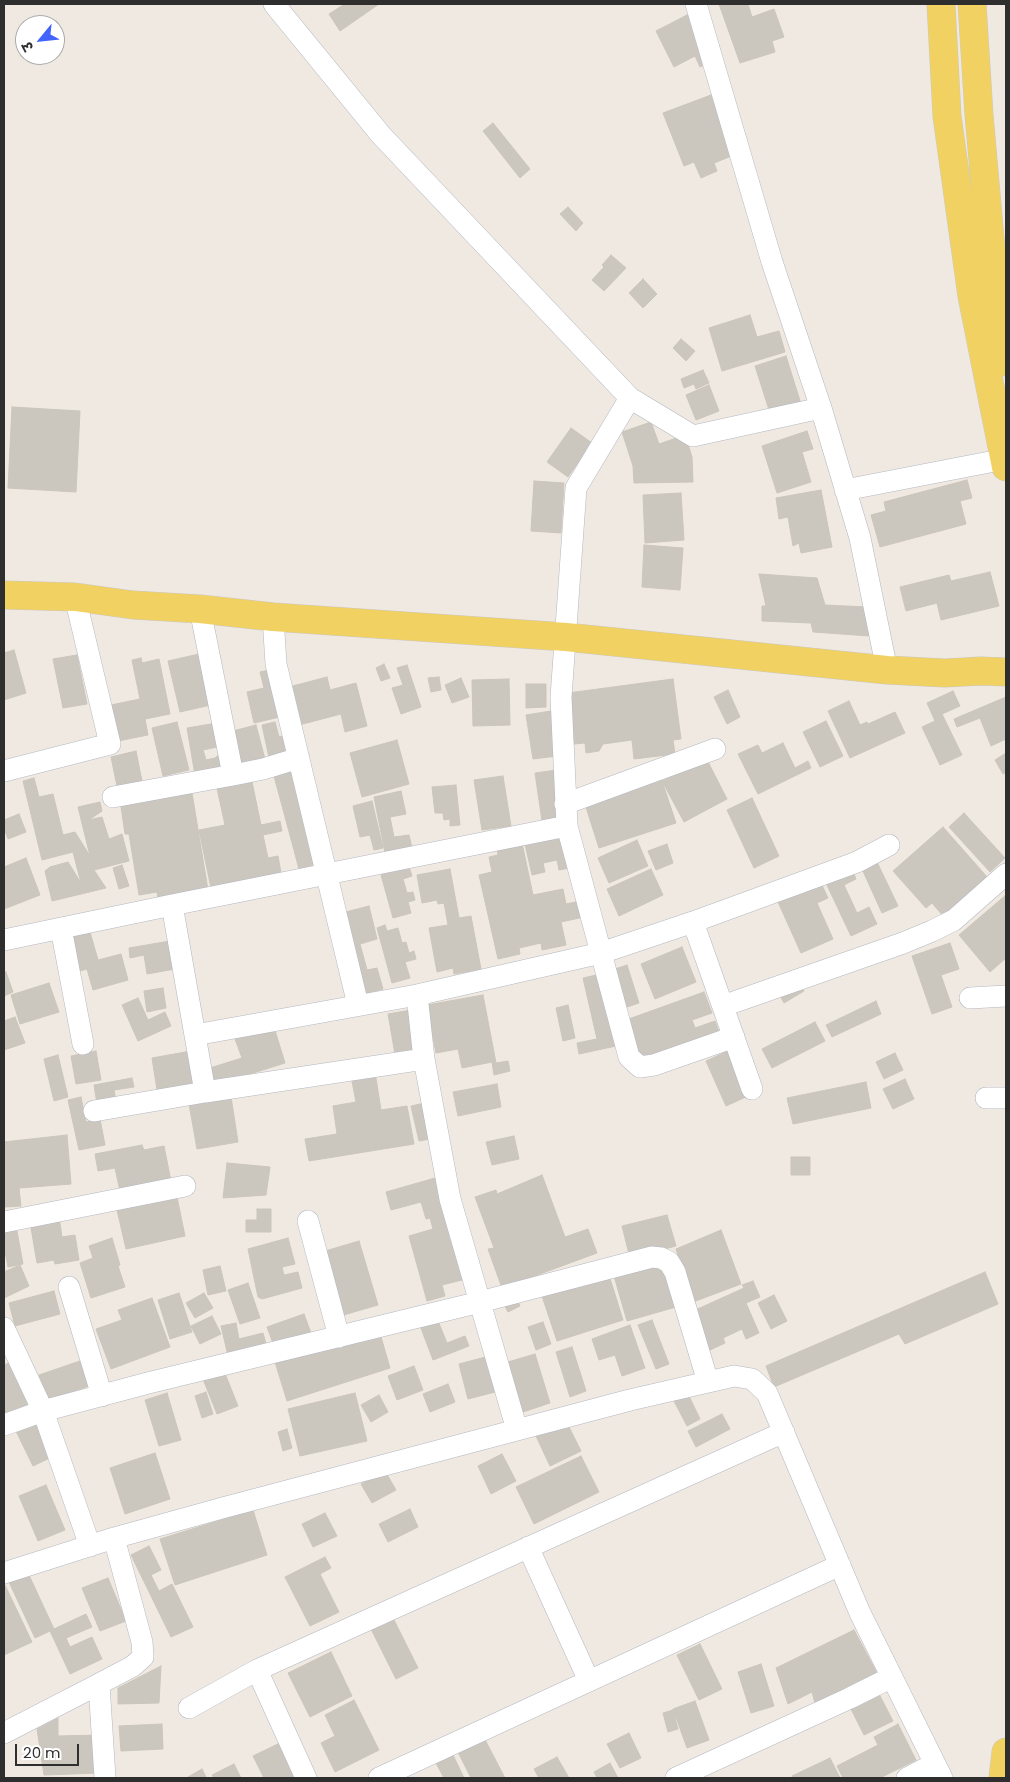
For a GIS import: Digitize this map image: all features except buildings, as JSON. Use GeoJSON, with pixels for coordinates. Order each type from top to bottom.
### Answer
{"type":"FeatureCollection","features":[{"type":"Feature","properties":{"kind":"main road"},"geometry":{"type":"LineString","coordinates":[[941,4],[947,116],[972,296],[1005,463]]}},
{"type":"Feature","properties":{"kind":"main road"},"geometry":{"type":"LineString","coordinates":[[972,4],[978,115],[994,286],[1006,362]]}},
{"type":"Feature","properties":{"kind":"main road"},"geometry":{"type":"LineString","coordinates":[[4,596],[75,597],[133,605],[200,609],[273,617],[566,637],[887,670],[944,673],[1006,672]]}},
{"type":"Feature","properties":{"kind":"main road"},"geometry":{"type":"LineString","coordinates":[[1003,1778],[1006,1752]]}},
{"type":"Feature","properties":{"kind":"street"},"geometry":{"type":"LineString","coordinates":[[274,4],[381,135],[630,398],[693,436],[821,408]]}},
{"type":"Feature","properties":{"kind":"street"},"geometry":{"type":"LineString","coordinates":[[696,4],[772,262],[821,408],[860,538],[887,670]]}},
{"type":"Feature","properties":{"kind":"street"},"geometry":{"type":"LineString","coordinates":[[630,398],[576,488],[561,697],[567,826],[629,1057],[640,1067],[654,1065],[734,1037]]}},
{"type":"Feature","properties":{"kind":"street"},"geometry":{"type":"LineString","coordinates":[[845,490],[1005,463]]}},
{"type":"Feature","properties":{"kind":"street"},"geometry":{"type":"LineString","coordinates":[[4,771],[110,744],[75,597]]}},
{"type":"Feature","properties":{"kind":"street"},"geometry":{"type":"LineString","coordinates":[[200,609],[233,775]]}},
{"type":"Feature","properties":{"kind":"street"},"geometry":{"type":"LineString","coordinates":[[273,617],[276,664],[358,1005]]}},
{"type":"Feature","properties":{"kind":"street"},"geometry":{"type":"LineString","coordinates":[[565,804],[715,749]]}},
{"type":"Feature","properties":{"kind":"street"},"geometry":{"type":"LineString","coordinates":[[113,797],[263,770],[298,758]]}},
{"type":"Feature","properties":{"kind":"street"},"geometry":{"type":"LineString","coordinates":[[4,940],[567,826]]}},
{"type":"Feature","properties":{"kind":"street"},"geometry":{"type":"LineString","coordinates":[[195,1035],[417,996],[601,953],[693,922],[857,862],[889,845]]}},
{"type":"Feature","properties":{"kind":"street"},"geometry":{"type":"LineString","coordinates":[[723,1006],[932,932],[954,920],[1006,874]]}},
{"type":"Feature","properties":{"kind":"street"},"geometry":{"type":"LineString","coordinates":[[172,905],[206,1092]]}},
{"type":"Feature","properties":{"kind":"street"},"geometry":{"type":"LineString","coordinates":[[693,922],[752,1089]]}},
{"type":"Feature","properties":{"kind":"street"},"geometry":{"type":"LineString","coordinates":[[61,928],[84,1044]]}},
{"type":"Feature","properties":{"kind":"street"},"geometry":{"type":"LineString","coordinates":[[417,996],[424,1059],[450,1199],[517,1430]]}},
{"type":"Feature","properties":{"kind":"street"},"geometry":{"type":"LineString","coordinates":[[970,998],[1006,996]]}},
{"type":"Feature","properties":{"kind":"street"},"geometry":{"type":"LineString","coordinates":[[94,1110],[424,1059]]}},
{"type":"Feature","properties":{"kind":"street"},"geometry":{"type":"LineString","coordinates":[[4,1222],[186,1186]]}},
{"type":"Feature","properties":{"kind":"street"},"geometry":{"type":"LineString","coordinates":[[308,1222],[339,1337]]}},
{"type":"Feature","properties":{"kind":"street"},"geometry":{"type":"LineString","coordinates":[[4,1425],[102,1396],[652,1257],[661,1258],[669,1262],[675,1272],[708,1382]]}},
{"type":"Feature","properties":{"kind":"street"},"geometry":{"type":"LineString","coordinates":[[69,1287],[102,1396]]}},
{"type":"Feature","properties":{"kind":"street"},"geometry":{"type":"LineString","coordinates":[[4,1328],[43,1412],[90,1546]]}},
{"type":"Feature","properties":{"kind":"street"},"geometry":{"type":"LineString","coordinates":[[4,1572],[114,1538],[226,1507],[630,1400],[734,1376],[752,1379],[768,1394],[860,1613],[938,1771],[906,1778]]}},
{"type":"Feature","properties":{"kind":"street"},"geometry":{"type":"LineString","coordinates":[[189,1708],[257,1670],[784,1432]]}},
{"type":"Feature","properties":{"kind":"street"},"geometry":{"type":"LineString","coordinates":[[4,1733],[133,1666],[143,1657],[142,1642],[114,1538]]}},
{"type":"Feature","properties":{"kind":"street"},"geometry":{"type":"LineString","coordinates":[[528,1547],[589,1681]]}},
{"type":"Feature","properties":{"kind":"street"},"geometry":{"type":"LineString","coordinates":[[379,1778],[840,1565]]}},
{"type":"Feature","properties":{"kind":"street"},"geometry":{"type":"LineString","coordinates":[[257,1670],[306,1778]]}},
{"type":"Feature","properties":{"kind":"street"},"geometry":{"type":"LineString","coordinates":[[676,1778],[892,1677]]}},
{"type":"Feature","properties":{"kind":"street"},"geometry":{"type":"LineString","coordinates":[[99,1684],[105,1778]]}}]}
